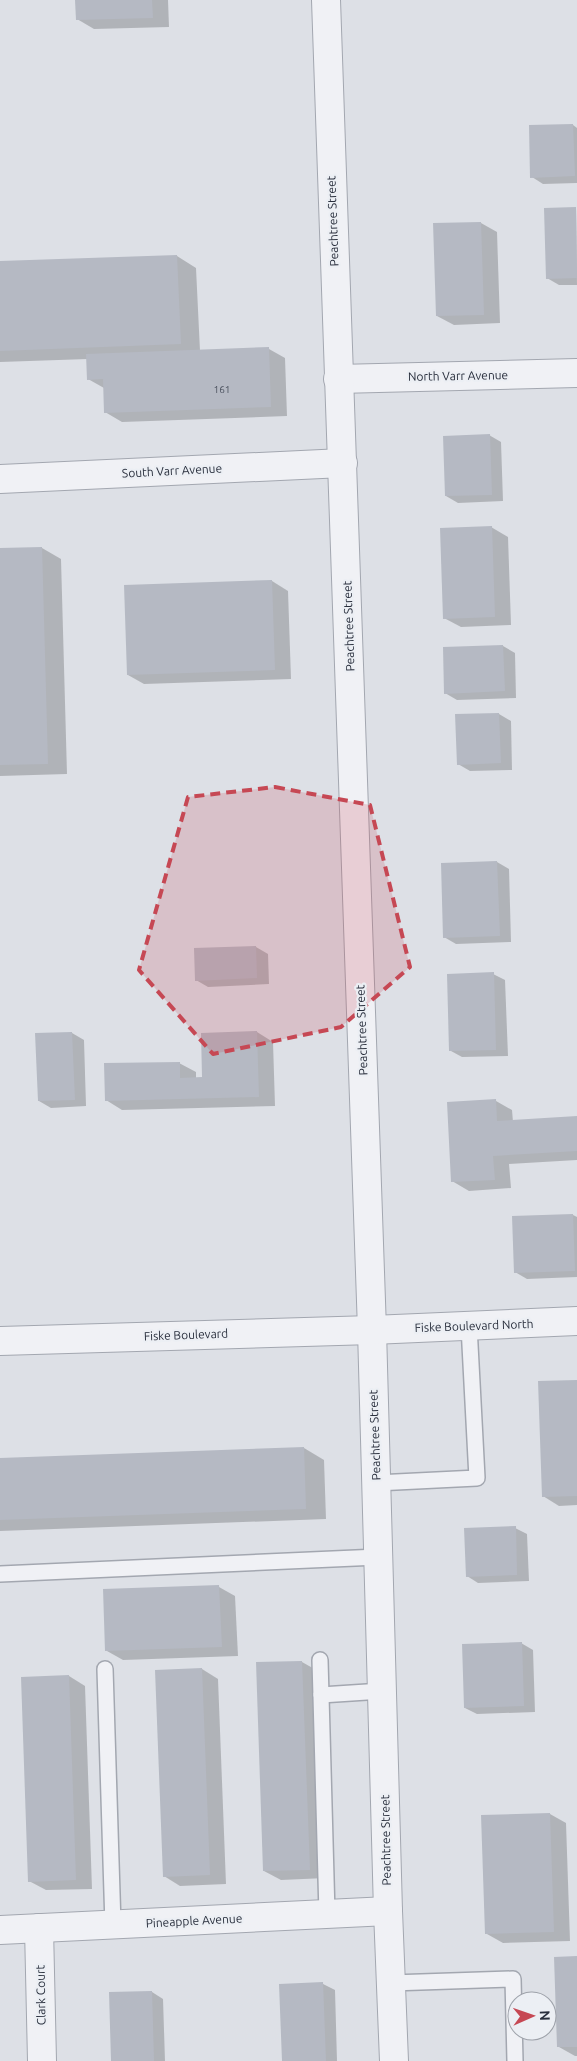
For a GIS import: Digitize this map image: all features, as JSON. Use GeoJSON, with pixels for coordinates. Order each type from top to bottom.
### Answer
{"type":"FeatureCollection","features":[{"type":"Feature","properties":{"kind":"street","name":"Peachtree Street"},"geometry":{"type":"LineString","coordinates":[[326,0],[372,1330],[394,2061]]}},
{"type":"Feature","properties":{"kind":"street","name":"North Varr Avenue"},"geometry":{"type":"LineString","coordinates":[[338,379],[577,373]]}},
{"type":"Feature","properties":{"kind":"street","name":"South Varr Avenue"},"geometry":{"type":"LineString","coordinates":[[0,479],[343,463]]}},
{"type":"Feature","properties":{"kind":"street","name":"Fiske Boulevard North"},"geometry":{"type":"LineString","coordinates":[[372,1330],[577,1321]]}},
{"type":"Feature","properties":{"kind":"street","name":"Fiske Boulevard"},"geometry":{"type":"LineString","coordinates":[[0,1341],[372,1330]]}},
{"type":"Feature","properties":{"kind":"street","name":"Pineapple Avenue"},"geometry":{"type":"LineString","coordinates":[[0,1930],[388,1911]]}},
{"type":"Feature","properties":{"kind":"street","name":"Clark Court"},"geometry":{"type":"LineString","coordinates":[[39,1928],[42,2061]]}},
{"type":"Feature","properties":{"kind":"lane"},"geometry":{"type":"LineString","coordinates":[[376,1483],[477,1478],[469,1326]]}},
{"type":"Feature","properties":{"kind":"lane"},"geometry":{"type":"LineString","coordinates":[[0,1574],[378,1558]]}},
{"type":"Feature","properties":{"kind":"lane"},"geometry":{"type":"LineString","coordinates":[[320,1660],[327,1914]]}},
{"type":"Feature","properties":{"kind":"lane"},"geometry":{"type":"LineString","coordinates":[[105,1669],[113,1925]]}},
{"type":"Feature","properties":{"kind":"lane"},"geometry":{"type":"LineString","coordinates":[[321,1695],[382,1691]]}},
{"type":"Feature","properties":{"kind":"lane"},"geometry":{"type":"LineString","coordinates":[[391,1983],[513,1979],[515,2061]]}},
{"type":"Feature","properties":{"kind":"highlighted area"},"geometry":{"type":"Polygon","coordinates":[[[275,787],[370,805],[410,967],[341,1027],[213,1054],[139,970],[188,797],[275,787]]]}},
{"type":"Feature","properties":{"kind":"building"},"geometry":{"type":"Polygon","coordinates":[[[75,0],[152,0],[153,18],[76,20],[75,0]]]}},
{"type":"Feature","properties":{"kind":"building"},"geometry":{"type":"Polygon","coordinates":[[[573,124],[575,176],[530,178],[529,125],[573,124]]]}},
{"type":"Feature","properties":{"kind":"building"},"geometry":{"type":"Polygon","coordinates":[[[576,207],[577,278],[546,279],[544,208],[576,207]]]}},
{"type":"Feature","properties":{"kind":"building"},"geometry":{"type":"Polygon","coordinates":[[[481,222],[484,315],[436,316],[433,223],[481,222]]]}},
{"type":"Feature","properties":{"kind":"building"},"geometry":{"type":"Polygon","coordinates":[[[177,255],[181,344],[0,351],[0,261],[177,255]]]}},
{"type":"Feature","properties":{"kind":"building"},"geometry":{"type":"Polygon","coordinates":[[[269,347],[271,407],[104,413],[103,379],[87,380],[86,354],[269,347]]]}},
{"type":"Feature","properties":{"kind":"building"},"geometry":{"type":"Polygon","coordinates":[[[490,434],[492,495],[445,496],[443,436],[490,434]]]}},
{"type":"Feature","properties":{"kind":"building"},"geometry":{"type":"Polygon","coordinates":[[[492,526],[495,617],[443,619],[440,528],[492,526]]]}},
{"type":"Feature","properties":{"kind":"building"},"geometry":{"type":"Polygon","coordinates":[[[42,547],[48,764],[0,765],[0,548],[42,547]]]}},
{"type":"Feature","properties":{"kind":"building"},"geometry":{"type":"Polygon","coordinates":[[[272,580],[275,670],[127,675],[124,585],[272,580]]]}},
{"type":"Feature","properties":{"kind":"building"},"geometry":{"type":"Polygon","coordinates":[[[503,645],[505,691],[444,694],[443,647],[503,645]]]}},
{"type":"Feature","properties":{"kind":"building"},"geometry":{"type":"Polygon","coordinates":[[[499,713],[501,763],[457,765],[455,714],[499,713]]]}},
{"type":"Feature","properties":{"kind":"building"},"geometry":{"type":"Polygon","coordinates":[[[497,861],[500,936],[443,938],[441,863],[497,861]]]}},
{"type":"Feature","properties":{"kind":"building"},"geometry":{"type":"Polygon","coordinates":[[[256,946],[257,978],[195,981],[194,948],[256,946]]]}},
{"type":"Feature","properties":{"kind":"building"},"geometry":{"type":"Polygon","coordinates":[[[494,972],[496,1050],[449,1051],[447,974],[494,972]]]}},
{"type":"Feature","properties":{"kind":"building"},"geometry":{"type":"Polygon","coordinates":[[[257,1031],[259,1097],[105,1101],[104,1063],[180,1062],[180,1078],[202,1077],[201,1033],[257,1031]]]}},
{"type":"Feature","properties":{"kind":"building"},"geometry":{"type":"Polygon","coordinates":[[[72,1032],[75,1100],[38,1101],[35,1033],[72,1032]]]}},
{"type":"Feature","properties":{"kind":"building"},"geometry":{"type":"Polygon","coordinates":[[[496,1099],[497,1121],[577,1116],[577,1151],[493,1156],[495,1180],[451,1182],[447,1102],[496,1099]]]}},
{"type":"Feature","properties":{"kind":"building"},"geometry":{"type":"Polygon","coordinates":[[[573,1214],[575,1271],[514,1273],[512,1216],[573,1214]]]}},
{"type":"Feature","properties":{"kind":"building"},"geometry":{"type":"Polygon","coordinates":[[[577,1380],[577,1496],[542,1497],[538,1381],[577,1380]]]}},
{"type":"Feature","properties":{"kind":"building"},"geometry":{"type":"Polygon","coordinates":[[[304,1447],[306,1509],[0,1520],[0,1458],[304,1447]]]}},
{"type":"Feature","properties":{"kind":"building"},"geometry":{"type":"Polygon","coordinates":[[[516,1526],[517,1575],[466,1577],[464,1528],[516,1526]]]}},
{"type":"Feature","properties":{"kind":"building"},"geometry":{"type":"Polygon","coordinates":[[[219,1585],[222,1647],[105,1651],[103,1589],[219,1585]]]}},
{"type":"Feature","properties":{"kind":"building"},"geometry":{"type":"Polygon","coordinates":[[[522,1642],[524,1706],[464,1708],[462,1644],[522,1642]]]}},
{"type":"Feature","properties":{"kind":"building"},"geometry":{"type":"Polygon","coordinates":[[[302,1661],[310,1870],[263,1871],[256,1662],[302,1661]]]}},
{"type":"Feature","properties":{"kind":"building"},"geometry":{"type":"Polygon","coordinates":[[[202,1668],[210,1875],[163,1877],[155,1670],[202,1668]]]}},
{"type":"Feature","properties":{"kind":"building"},"geometry":{"type":"Polygon","coordinates":[[[69,1675],[76,1880],[28,1882],[21,1677],[69,1675]]]}},
{"type":"Feature","properties":{"kind":"building"},"geometry":{"type":"Polygon","coordinates":[[[550,1813],[554,1932],[485,1934],[481,1815],[550,1813]]]}},
{"type":"Feature","properties":{"kind":"building"},"geometry":{"type":"Polygon","coordinates":[[[577,1956],[577,2047],[557,2047],[557,1991],[555,1991],[554,1957],[577,1956]]]}},
{"type":"Feature","properties":{"kind":"building"},"geometry":{"type":"Polygon","coordinates":[[[323,1982],[326,2061],[282,2061],[279,1984],[323,1982]]]}},
{"type":"Feature","properties":{"kind":"building"},"geometry":{"type":"Polygon","coordinates":[[[152,1991],[154,2061],[111,2061],[109,1992],[152,1991]]]}}]}
